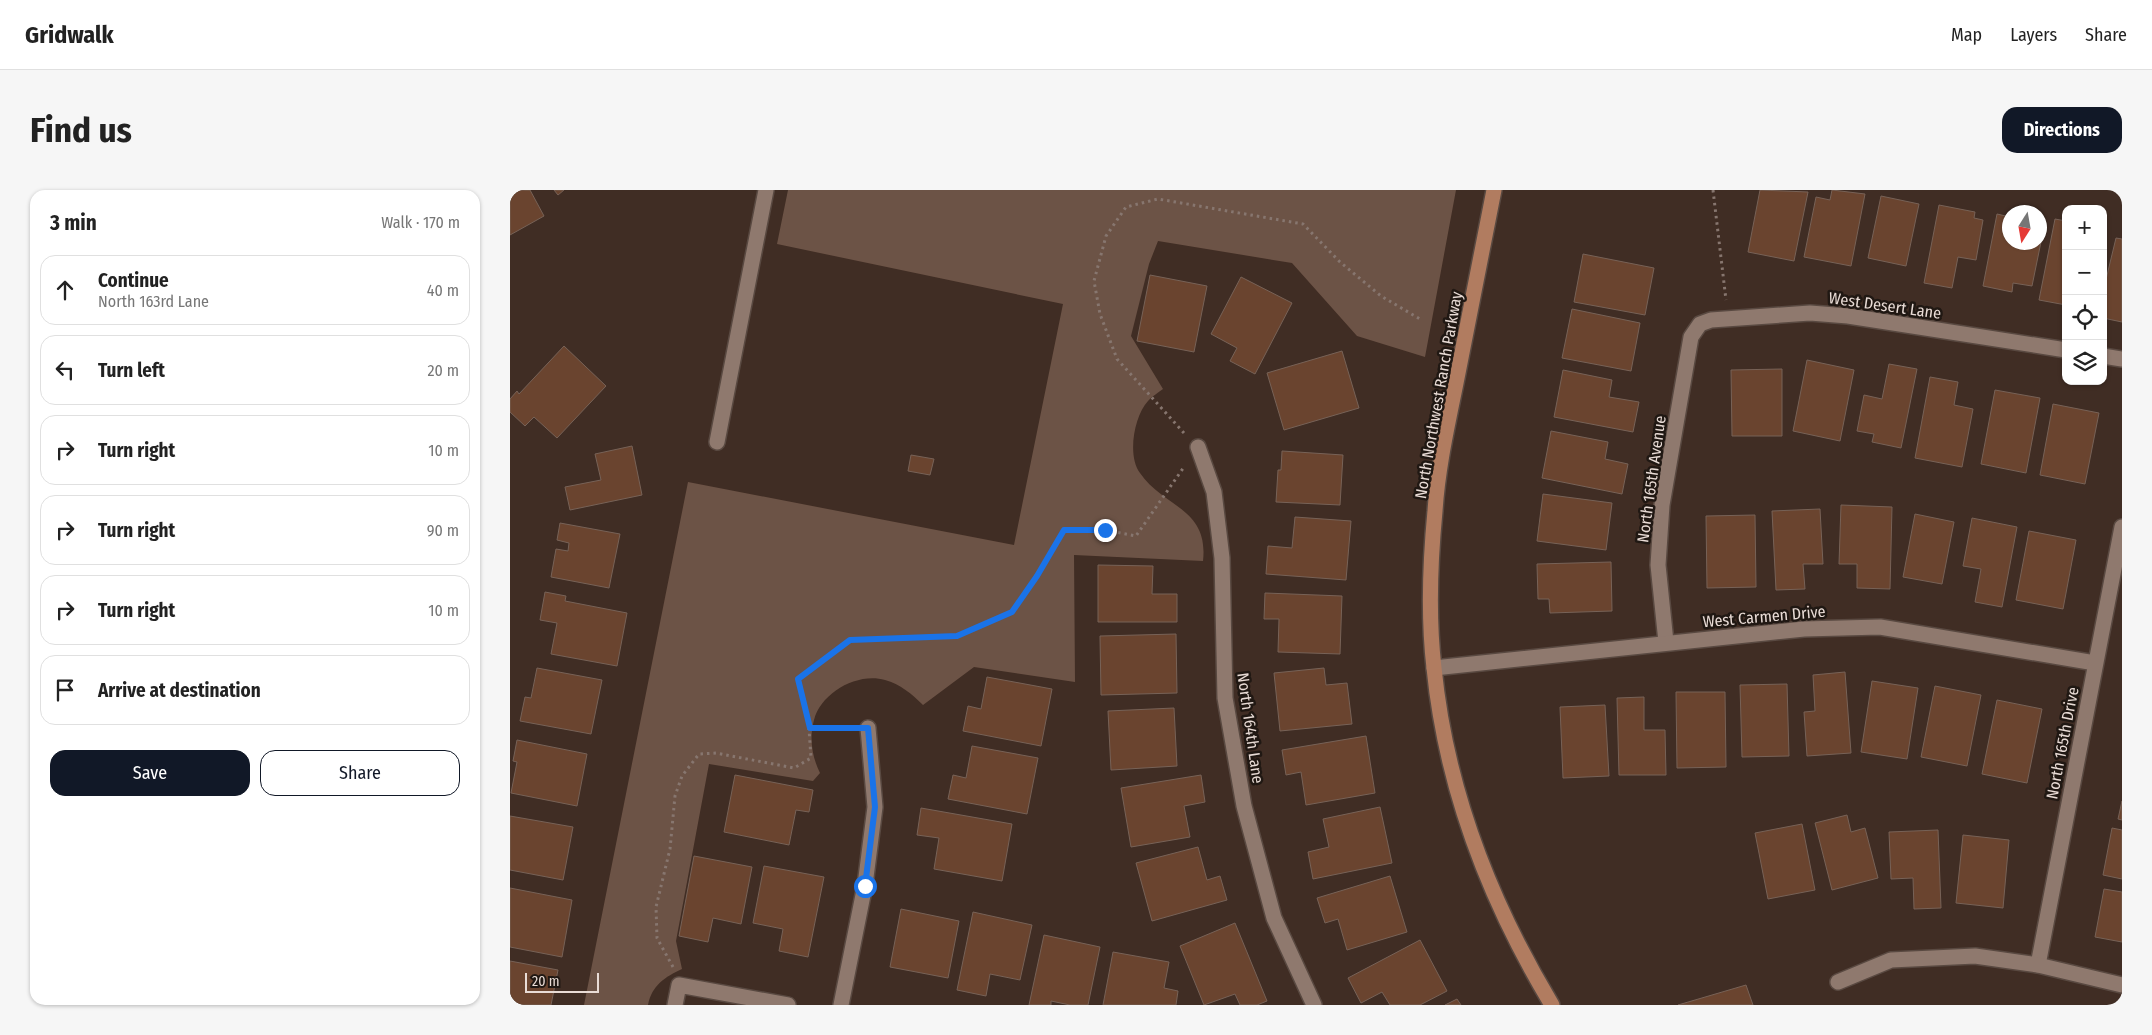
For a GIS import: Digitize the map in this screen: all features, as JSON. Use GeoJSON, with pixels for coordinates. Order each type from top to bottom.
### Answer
{"type":"FeatureCollection","features":[{"type":"Feature","properties":{"kind":"main road","name":"North Northwest Ranch Parkway"},"geometry":{"type":"LineString","coordinates":[[1494,190],[1445,437],[1434,510],[1430,591],[1434,668],[1449,760],[1460,800],[1490,886],[1508,926],[1552,1005]]}},
{"type":"Feature","properties":{"kind":"street"},"geometry":{"type":"LineString","coordinates":[[717,442],[766,190]]}},
{"type":"Feature","properties":{"kind":"street","name":"West Desert Lane"},"geometry":{"type":"LineString","coordinates":[[1700,324],[1711,320],[1730,318],[1810,313],[1848,316],[2062,349]]}},
{"type":"Feature","properties":{"kind":"street","name":"North 165th Avenue"},"geometry":{"type":"LineString","coordinates":[[1666,642],[1658,565],[1662,505],[1691,337],[1700,324]]}},
{"type":"Feature","properties":{"kind":"street"},"geometry":{"type":"LineString","coordinates":[[2107,357],[2122,359]]}},
{"type":"Feature","properties":{"kind":"street","name":"North 164th Lane"},"geometry":{"type":"LineString","coordinates":[[1198,447],[1214,492],[1222,558],[1225,698],[1244,806],[1274,918],[1314,1005]]}},
{"type":"Feature","properties":{"kind":"street","name":"North 165th Drive"},"geometry":{"type":"LineString","coordinates":[[2038,965],[2122,527]]}},
{"type":"Feature","properties":{"kind":"street","name":"West Carmen Drive"},"geometry":{"type":"LineString","coordinates":[[1434,668],[1804,628],[1880,627],[2095,664]]}},
{"type":"Feature","properties":{"kind":"street"},"geometry":{"type":"LineString","coordinates":[[842,1005],[865,886],[875,807],[868,728]]}},
{"type":"Feature","properties":{"kind":"street"},"geometry":{"type":"LineString","coordinates":[[1838,982],[1892,960],[1975,956],[2038,965],[2122,985]]}},
{"type":"Feature","properties":{"kind":"street"},"geometry":{"type":"LineString","coordinates":[[675,1005],[680,985],[788,1005]]}},
{"type":"Feature","properties":{"kind":"path"},"geometry":{"type":"LineString","coordinates":[[1713,190],[1725,293],[1730,318]]}},
{"type":"Feature","properties":{"kind":"path"},"geometry":{"type":"LineString","coordinates":[[680,985],[673,967],[657,938],[656,907],[670,849],[675,796],[682,776],[698,754],[716,753],[794,768],[811,758],[810,728],[798,679],[850,640],[957,636],[1012,612],[1037,576],[1064,530],[1105,530],[1136,536],[1198,447],[1116,359],[1100,314],[1094,281],[1106,236],[1126,207],[1158,199],[1303,224],[1340,262],[1381,296],[1420,319]]}},
{"type":"Feature","properties":{"kind":"path"},"geometry":{"type":"LineString","coordinates":[[810,728],[868,728]]}},
{"type":"Feature","properties":{"kind":"shaded area"},"geometry":{"type":"Polygon","coordinates":[[[788,190],[1456,190],[1425,357],[1357,336],[1292,263],[1158,241],[1149,264],[1131,336],[1163,389],[1148,401],[1139,416],[1134,436],[1134,457],[1140,473],[1150,484],[1192,519],[1199,530],[1203,543],[1203,561],[1074,555],[1075,682],[974,667],[923,705],[896,684],[874,678],[863,679],[852,682],[832,693],[818,710],[812,727],[812,740],[813,754],[820,773],[813,781],[709,764],[676,941],[682,969],[660,982],[653,992],[648,1005],[584,1005],[688,482],[1014,545],[1063,304],[777,244],[788,190]]]}},
{"type":"Feature","properties":{"kind":"building"},"geometry":{"type":"Polygon","coordinates":[[[510,190],[530,190],[544,216],[510,235],[510,190]]]}},
{"type":"Feature","properties":{"kind":"building"},"geometry":{"type":"Polygon","coordinates":[[[554,190],[564,190],[558,195],[554,190]]]}},
{"type":"Feature","properties":{"kind":"building"},"geometry":{"type":"Polygon","coordinates":[[[1760,190],[1808,192],[1794,261],[1748,252],[1760,190]]]}},
{"type":"Feature","properties":{"kind":"building"},"geometry":{"type":"Polygon","coordinates":[[[1832,190],[1865,194],[1851,266],[1804,257],[1816,197],[1830,200],[1832,190]]]}},
{"type":"Feature","properties":{"kind":"building"},"geometry":{"type":"Polygon","coordinates":[[[1881,196],[1919,204],[1906,266],[1868,258],[1881,196]]]}},
{"type":"Feature","properties":{"kind":"building"},"geometry":{"type":"Polygon","coordinates":[[[1939,205],[1975,212],[1974,218],[1983,220],[1976,260],[1958,257],[1952,288],[1924,283],[1939,205]]]}},
{"type":"Feature","properties":{"kind":"building"},"geometry":{"type":"Polygon","coordinates":[[[1997,214],[2002,215],[2002,250],[2039,250],[2032,286],[2013,283],[2012,292],[1983,286],[1997,214]]]}},
{"type":"Feature","properties":{"kind":"building"},"geometry":{"type":"Polygon","coordinates":[[[2055,219],[2062,220],[2062,304],[2039,300],[2055,219]]]}},
{"type":"Feature","properties":{"kind":"building"},"geometry":{"type":"Polygon","coordinates":[[[2116,238],[2122,239],[2122,322],[2107,319],[2107,275],[2116,238]]]}},
{"type":"Feature","properties":{"kind":"building"},"geometry":{"type":"Polygon","coordinates":[[[1583,254],[1654,268],[1645,315],[1574,302],[1583,254]]]}},
{"type":"Feature","properties":{"kind":"building"},"geometry":{"type":"Polygon","coordinates":[[[1150,275],[1207,286],[1194,352],[1137,341],[1150,275]]]}},
{"type":"Feature","properties":{"kind":"building"},"geometry":{"type":"Polygon","coordinates":[[[1241,277],[1292,303],[1255,374],[1230,361],[1237,348],[1211,334],[1241,277]]]}},
{"type":"Feature","properties":{"kind":"building"},"geometry":{"type":"Polygon","coordinates":[[[1572,309],[1640,323],[1631,371],[1562,358],[1572,309]]]}},
{"type":"Feature","properties":{"kind":"building"},"geometry":{"type":"Polygon","coordinates":[[[564,346],[606,386],[557,438],[534,417],[525,426],[510,412],[510,399],[517,391],[519,394],[564,346]]]}},
{"type":"Feature","properties":{"kind":"building"},"geometry":{"type":"Polygon","coordinates":[[[1342,351],[1359,408],[1284,430],[1267,373],[1342,351]]]}},
{"type":"Feature","properties":{"kind":"building"},"geometry":{"type":"Polygon","coordinates":[[[1807,360],[1854,370],[1840,441],[1793,431],[1807,360]]]}},
{"type":"Feature","properties":{"kind":"building"},"geometry":{"type":"Polygon","coordinates":[[[1889,364],[1917,369],[1901,448],[1872,442],[1874,434],[1857,431],[1864,395],[1882,399],[1889,364]]]}},
{"type":"Feature","properties":{"kind":"building"},"geometry":{"type":"Polygon","coordinates":[[[1782,369],[1782,436],[1732,436],[1731,370],[1782,369]]]}},
{"type":"Feature","properties":{"kind":"building"},"geometry":{"type":"Polygon","coordinates":[[[1563,370],[1612,380],[1609,397],[1639,402],[1633,432],[1554,417],[1563,370]]]}},
{"type":"Feature","properties":{"kind":"building"},"geometry":{"type":"Polygon","coordinates":[[[1930,377],[1958,382],[1954,405],[1973,409],[1962,467],[1915,458],[1930,377]]]}},
{"type":"Feature","properties":{"kind":"building"},"geometry":{"type":"Polygon","coordinates":[[[1995,390],[2040,398],[2026,473],[1981,464],[1995,390]]]}},
{"type":"Feature","properties":{"kind":"building"},"geometry":{"type":"Polygon","coordinates":[[[2053,404],[2099,413],[2085,484],[2040,475],[2053,404]]]}},
{"type":"Feature","properties":{"kind":"building"},"geometry":{"type":"Polygon","coordinates":[[[1551,431],[1608,442],[1605,459],[1628,464],[1622,494],[1542,478],[1551,431]]]}},
{"type":"Feature","properties":{"kind":"building"},"geometry":{"type":"Polygon","coordinates":[[[632,446],[642,495],[570,510],[565,487],[601,480],[595,454],[632,446]]]}},
{"type":"Feature","properties":{"kind":"building"},"geometry":{"type":"Polygon","coordinates":[[[1282,451],[1343,455],[1340,505],[1276,502],[1278,470],[1281,470],[1282,451]]]}},
{"type":"Feature","properties":{"kind":"building"},"geometry":{"type":"Polygon","coordinates":[[[911,455],[934,459],[930,475],[908,471],[911,455]]]}},
{"type":"Feature","properties":{"kind":"building"},"geometry":{"type":"Polygon","coordinates":[[[1543,494],[1612,503],[1606,550],[1537,541],[1543,494]]]}},
{"type":"Feature","properties":{"kind":"building"},"geometry":{"type":"Polygon","coordinates":[[[1841,505],[1892,507],[1890,589],[1857,588],[1857,564],[1839,564],[1841,505]]]}},
{"type":"Feature","properties":{"kind":"building"},"geometry":{"type":"Polygon","coordinates":[[[1820,509],[1823,564],[1803,564],[1805,589],[1776,590],[1772,511],[1820,509]]]}},
{"type":"Feature","properties":{"kind":"building"},"geometry":{"type":"Polygon","coordinates":[[[1915,514],[1954,522],[1942,584],[1903,577],[1915,514]]]}},
{"type":"Feature","properties":{"kind":"building"},"geometry":{"type":"Polygon","coordinates":[[[1755,515],[1756,587],[1707,588],[1706,516],[1755,515]]]}},
{"type":"Feature","properties":{"kind":"building"},"geometry":{"type":"Polygon","coordinates":[[[1295,517],[1351,521],[1346,580],[1266,574],[1268,546],[1292,548],[1295,517]]]}},
{"type":"Feature","properties":{"kind":"building"},"geometry":{"type":"Polygon","coordinates":[[[1972,518],[2017,527],[2002,607],[1975,602],[1981,569],[1963,566],[1972,518]]]}},
{"type":"Feature","properties":{"kind":"building"},"geometry":{"type":"Polygon","coordinates":[[[560,523],[620,534],[609,588],[551,577],[556,549],[568,551],[569,543],[557,540],[560,523]]]}},
{"type":"Feature","properties":{"kind":"building"},"geometry":{"type":"Polygon","coordinates":[[[2029,531],[2076,540],[2063,609],[2016,600],[2029,531]]]}},
{"type":"Feature","properties":{"kind":"building"},"geometry":{"type":"Polygon","coordinates":[[[1611,562],[1612,611],[1550,613],[1549,599],[1538,599],[1537,564],[1611,562]]]}},
{"type":"Feature","properties":{"kind":"building"},"geometry":{"type":"Polygon","coordinates":[[[1098,565],[1153,566],[1152,594],[1177,594],[1177,622],[1098,622],[1098,565]]]}},
{"type":"Feature","properties":{"kind":"building"},"geometry":{"type":"Polygon","coordinates":[[[545,592],[566,596],[565,601],[627,613],[617,666],[551,654],[557,623],[540,620],[545,592]]]}},
{"type":"Feature","properties":{"kind":"building"},"geometry":{"type":"Polygon","coordinates":[[[1265,593],[1342,596],[1340,654],[1278,652],[1279,619],[1264,619],[1265,593]]]}},
{"type":"Feature","properties":{"kind":"building"},"geometry":{"type":"Polygon","coordinates":[[[1176,634],[1177,693],[1101,695],[1100,636],[1176,634]]]}},
{"type":"Feature","properties":{"kind":"building"},"geometry":{"type":"Polygon","coordinates":[[[537,668],[602,680],[591,734],[520,721],[525,697],[531,698],[537,668]]]}},
{"type":"Feature","properties":{"kind":"building"},"geometry":{"type":"Polygon","coordinates":[[[1324,668],[1326,685],[1347,683],[1352,724],[1280,731],[1274,673],[1324,668]]]}},
{"type":"Feature","properties":{"kind":"building"},"geometry":{"type":"Polygon","coordinates":[[[1845,672],[1851,753],[1807,756],[1804,712],[1815,711],[1813,675],[1845,672]]]}},
{"type":"Feature","properties":{"kind":"building"},"geometry":{"type":"Polygon","coordinates":[[[987,677],[1052,689],[1041,746],[963,731],[968,706],[981,709],[987,677]]]}},
{"type":"Feature","properties":{"kind":"building"},"geometry":{"type":"Polygon","coordinates":[[[1872,681],[1918,688],[1907,759],[1861,752],[1872,681]]]}},
{"type":"Feature","properties":{"kind":"building"},"geometry":{"type":"Polygon","coordinates":[[[1787,684],[1789,756],[1742,757],[1740,685],[1787,684]]]}},
{"type":"Feature","properties":{"kind":"building"},"geometry":{"type":"Polygon","coordinates":[[[1935,686],[1981,695],[1967,766],[1921,757],[1935,686]]]}},
{"type":"Feature","properties":{"kind":"building"},"geometry":{"type":"Polygon","coordinates":[[[1676,692],[1725,692],[1726,767],[1677,768],[1676,692]]]}},
{"type":"Feature","properties":{"kind":"building"},"geometry":{"type":"Polygon","coordinates":[[[1644,697],[1644,730],[1665,730],[1666,775],[1619,775],[1617,698],[1644,697]]]}},
{"type":"Feature","properties":{"kind":"building"},"geometry":{"type":"Polygon","coordinates":[[[1997,700],[2042,709],[2027,783],[1982,774],[1997,700]]]}},
{"type":"Feature","properties":{"kind":"building"},"geometry":{"type":"Polygon","coordinates":[[[1605,705],[1609,776],[1563,778],[1560,707],[1605,705]]]}},
{"type":"Feature","properties":{"kind":"building"},"geometry":{"type":"Polygon","coordinates":[[[1174,708],[1177,766],[1111,770],[1108,711],[1174,708]]]}},
{"type":"Feature","properties":{"kind":"building"},"geometry":{"type":"Polygon","coordinates":[[[1366,736],[1375,793],[1306,805],[1301,772],[1286,775],[1282,750],[1366,736]]]}},
{"type":"Feature","properties":{"kind":"building"},"geometry":{"type":"Polygon","coordinates":[[[517,740],[587,754],[577,806],[511,793],[517,762],[513,761],[517,740]]]}},
{"type":"Feature","properties":{"kind":"building"},"geometry":{"type":"Polygon","coordinates":[[[972,746],[1038,758],[1027,814],[948,799],[953,775],[966,778],[972,746]]]}},
{"type":"Feature","properties":{"kind":"building"},"geometry":{"type":"Polygon","coordinates":[[[735,775],[813,790],[809,812],[796,810],[789,845],[724,832],[735,775]]]}},
{"type":"Feature","properties":{"kind":"building"},"geometry":{"type":"Polygon","coordinates":[[[1201,775],[1205,802],[1184,806],[1190,837],[1131,847],[1121,788],[1201,775]]]}},
{"type":"Feature","properties":{"kind":"building"},"geometry":{"type":"Polygon","coordinates":[[[2122,801],[2122,820],[2118,819],[2122,801]]]}},
{"type":"Feature","properties":{"kind":"building"},"geometry":{"type":"Polygon","coordinates":[[[1380,807],[1392,863],[1313,879],[1308,852],[1329,847],[1323,819],[1380,807]]]}},
{"type":"Feature","properties":{"kind":"building"},"geometry":{"type":"Polygon","coordinates":[[[921,808],[1012,824],[1002,881],[934,869],[939,838],[917,835],[921,808]]]}},
{"type":"Feature","properties":{"kind":"building"},"geometry":{"type":"Polygon","coordinates":[[[1847,815],[1851,832],[1865,828],[1878,878],[1832,890],[1815,823],[1847,815]]]}},
{"type":"Feature","properties":{"kind":"building"},"geometry":{"type":"Polygon","coordinates":[[[510,816],[573,827],[563,880],[510,870],[510,816]]]}},
{"type":"Feature","properties":{"kind":"building"},"geometry":{"type":"Polygon","coordinates":[[[1802,824],[1815,890],[1768,899],[1755,833],[1802,824]]]}},
{"type":"Feature","properties":{"kind":"building"},"geometry":{"type":"Polygon","coordinates":[[[2112,828],[2122,830],[2122,879],[2103,875],[2112,828]]]}},
{"type":"Feature","properties":{"kind":"building"},"geometry":{"type":"Polygon","coordinates":[[[1938,830],[1941,908],[1914,909],[1913,878],[1891,879],[1889,832],[1938,830]]]}},
{"type":"Feature","properties":{"kind":"building"},"geometry":{"type":"Polygon","coordinates":[[[1963,835],[2009,840],[2003,908],[1956,903],[1963,835]]]}},
{"type":"Feature","properties":{"kind":"building"},"geometry":{"type":"Polygon","coordinates":[[[1198,847],[1207,880],[1220,876],[1227,900],[1152,921],[1136,863],[1198,847]]]}},
{"type":"Feature","properties":{"kind":"building"},"geometry":{"type":"Polygon","coordinates":[[[694,856],[752,867],[741,924],[713,918],[708,942],[679,936],[694,856]]]}},
{"type":"Feature","properties":{"kind":"building"},"geometry":{"type":"Polygon","coordinates":[[[764,866],[824,877],[808,957],[779,951],[783,929],[753,923],[764,866]]]}},
{"type":"Feature","properties":{"kind":"building"},"geometry":{"type":"Polygon","coordinates":[[[1390,876],[1407,932],[1347,950],[1338,919],[1325,923],[1317,898],[1390,876]]]}},
{"type":"Feature","properties":{"kind":"building"},"geometry":{"type":"Polygon","coordinates":[[[510,888],[572,900],[562,957],[510,947],[510,888]]]}},
{"type":"Feature","properties":{"kind":"building"},"geometry":{"type":"Polygon","coordinates":[[[2104,889],[2122,892],[2122,942],[2095,937],[2104,889]]]}},
{"type":"Feature","properties":{"kind":"building"},"geometry":{"type":"Polygon","coordinates":[[[901,909],[959,921],[948,978],[890,967],[901,909]]]}},
{"type":"Feature","properties":{"kind":"building"},"geometry":{"type":"Polygon","coordinates":[[[973,912],[1032,925],[1020,980],[990,974],[986,996],[957,990],[973,912]]]}},
{"type":"Feature","properties":{"kind":"building"},"geometry":{"type":"Polygon","coordinates":[[[1235,923],[1267,1001],[1257,1005],[1240,1005],[1235,994],[1204,1005],[1180,946],[1235,923]]]}},
{"type":"Feature","properties":{"kind":"building"},"geometry":{"type":"Polygon","coordinates":[[[1044,935],[1100,947],[1088,1005],[1070,1005],[1051,1001],[1051,1005],[1029,1005],[1044,935]]]}},
{"type":"Feature","properties":{"kind":"building"},"geometry":{"type":"Polygon","coordinates":[[[1420,940],[1447,991],[1420,1005],[1390,1005],[1382,992],[1361,1003],[1348,978],[1420,940]]]}},
{"type":"Feature","properties":{"kind":"building"},"geometry":{"type":"Polygon","coordinates":[[[1113,952],[1169,962],[1164,988],[1178,991],[1176,1005],[1103,1005],[1113,952]]]}},
{"type":"Feature","properties":{"kind":"building"},"geometry":{"type":"Polygon","coordinates":[[[510,961],[558,970],[551,1005],[510,1005],[510,961]]]}},
{"type":"Feature","properties":{"kind":"building"},"geometry":{"type":"Polygon","coordinates":[[[1746,985],[1753,1005],[1678,1005],[1746,985]]]}},
{"type":"Feature","properties":{"kind":"building"},"geometry":{"type":"Polygon","coordinates":[[[1457,999],[1461,1005],[1445,1005],[1457,999]]]}},
{"type":"Feature","properties":{"kind":"route"},"geometry":{"type":"LineString","coordinates":[[865,886],[875,807],[868,728],[810,728],[798,679],[850,640],[957,636],[1012,612],[1037,576],[1064,530],[1105,530]]}}]}
